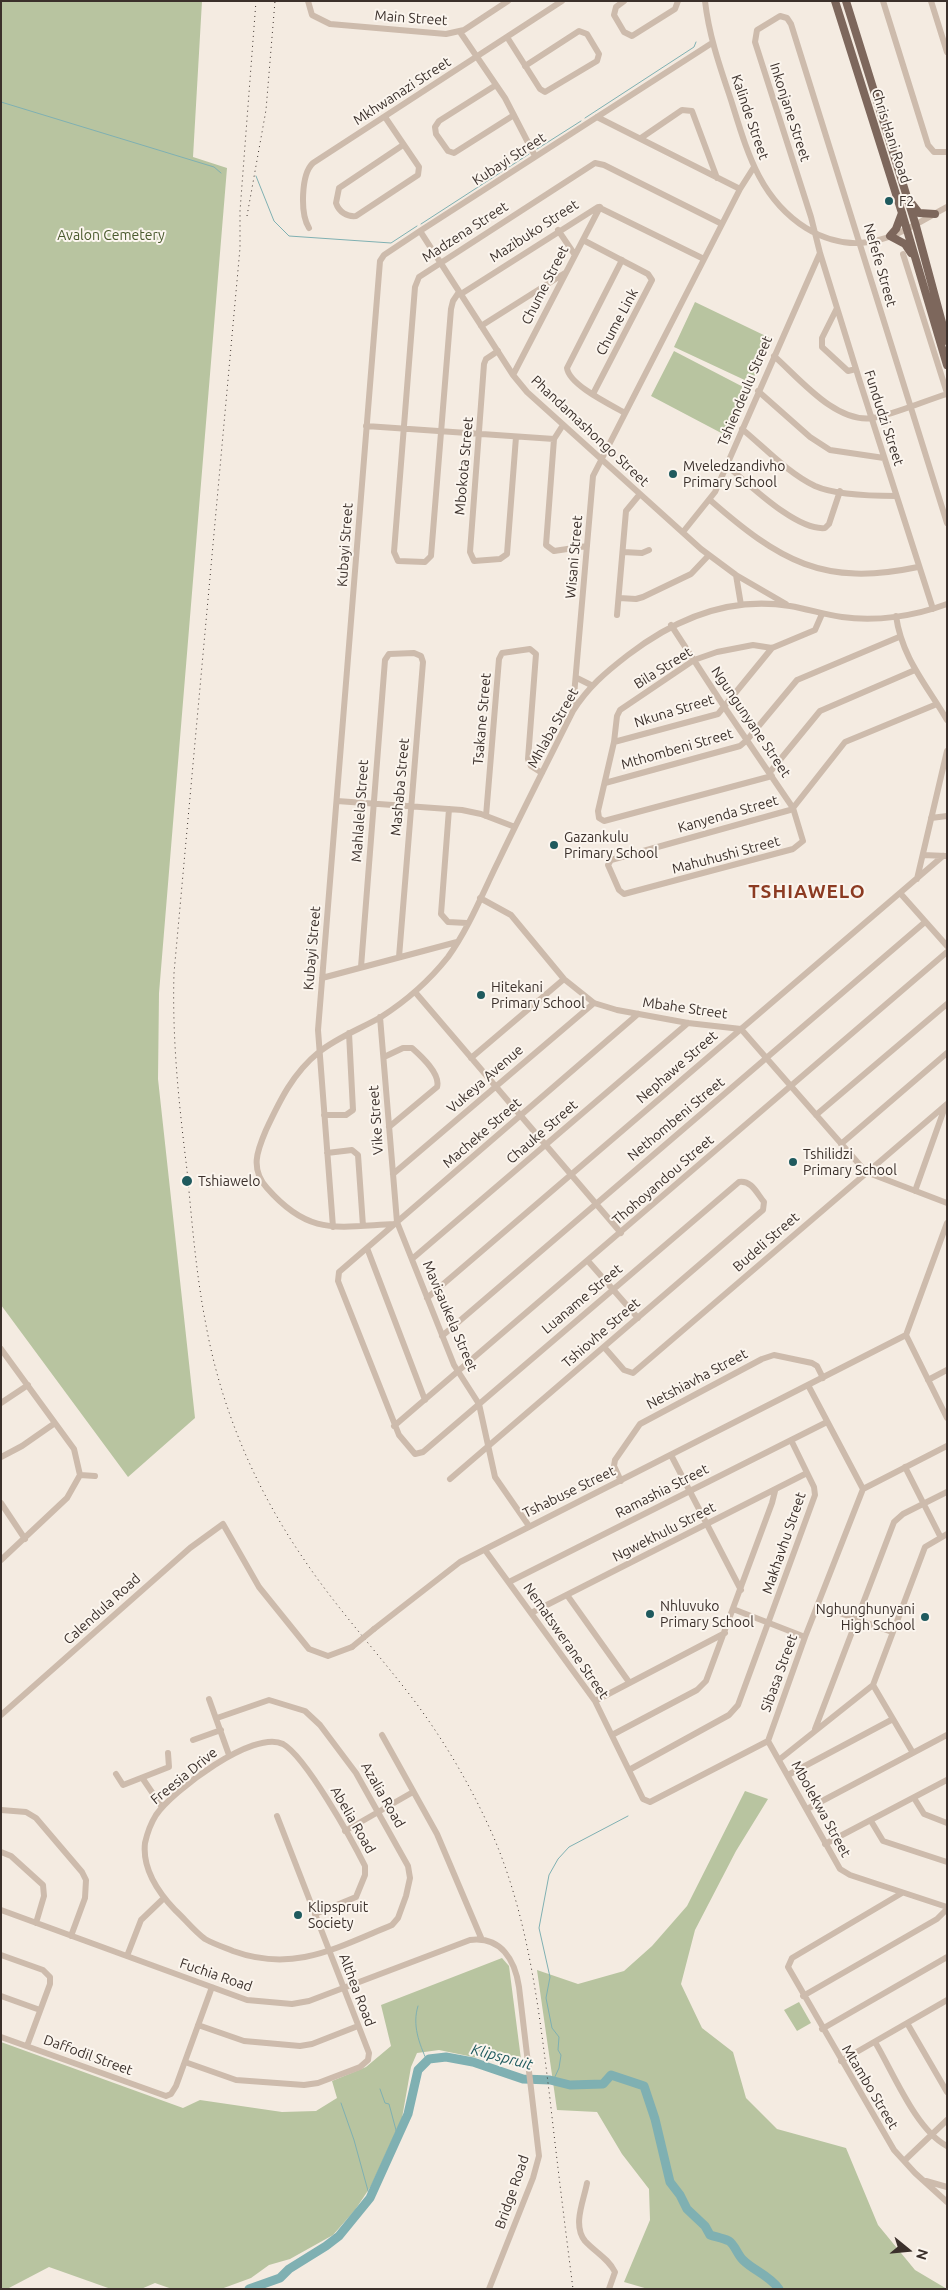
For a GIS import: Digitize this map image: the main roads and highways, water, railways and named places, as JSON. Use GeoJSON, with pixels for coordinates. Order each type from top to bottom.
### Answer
{"type":"FeatureCollection","features":[{"type":"Feature","properties":{"kind":"main road","name":"Chris Hani Road"},"geometry":{"type":"LineString","coordinates":[[836,1],[947,365]]}},
{"type":"Feature","properties":{"kind":"main road","name":"Chris Hani Road"},"geometry":{"type":"LineString","coordinates":[[846,1],[916,226],[947,341]]}},
{"type":"Feature","properties":{"kind":"main road"},"geometry":{"type":"LineString","coordinates":[[905,192],[919,213],[933,216]]}},
{"type":"Feature","properties":{"kind":"main road"},"geometry":{"type":"LineString","coordinates":[[902,213],[896,228],[890,236],[905,244],[916,263]]}},
{"type":"Feature","properties":{"kind":"waterway"},"geometry":{"type":"LineString","coordinates":[[585,118],[694,47],[696,42]]}},
{"type":"Feature","properties":{"kind":"waterway"},"geometry":{"type":"LineString","coordinates":[[1,102],[214,167],[221,173]]}},
{"type":"Feature","properties":{"kind":"waterway"},"geometry":{"type":"LineString","coordinates":[[537,149],[581,121]]}},
{"type":"Feature","properties":{"kind":"waterway"},"geometry":{"type":"LineString","coordinates":[[421,224],[529,154]]}},
{"type":"Feature","properties":{"kind":"waterway"},"geometry":{"type":"LineString","coordinates":[[256,176],[274,221],[289,236],[391,243],[417,226]]}},
{"type":"Feature","properties":{"kind":"waterway"},"geometry":{"type":"LineString","coordinates":[[553,2081],[559,2068],[561,2055],[558,2050],[559,2037],[552,2028],[546,1998],[550,1977],[539,1928],[549,1875],[558,1859],[569,1847],[628,1816]]}},
{"type":"Feature","properties":{"kind":"waterway"},"geometry":{"type":"LineString","coordinates":[[418,2006],[416,2027],[427,2061]]}},
{"type":"Feature","properties":{"kind":"waterway","name":"Klipspruit"},"geometry":{"type":"LineString","coordinates":[[249,2289],[280,2278],[289,2269],[339,2236],[370,2198],[408,2114],[418,2070],[429,2059],[446,2057],[473,2062],[523,2079],[550,2080],[570,2085],[603,2084],[611,2075],[644,2086],[655,2119],[670,2182],[680,2195],[687,2209],[705,2226],[710,2235],[729,2241],[743,2260],[771,2280],[779,2289]]}},
{"type":"Feature","properties":{"kind":"waterway"},"geometry":{"type":"LineString","coordinates":[[380,2089],[385,2103],[389,2104],[397,2142]]}},
{"type":"Feature","properties":{"kind":"waterway"},"geometry":{"type":"LineString","coordinates":[[341,2103],[354,2140],[370,2198]]}},
{"type":"Feature","properties":{"kind":"railway"},"geometry":{"type":"LineString","coordinates":[[256,1],[240,211],[240,248],[174,973],[174,1023],[181,1121],[200,1287],[206,1325],[221,1387],[242,1446],[270,1504],[316,1577],[416,1703],[438,1735],[459,1768],[477,1803],[506,1869],[524,1934],[537,1999],[573,2289]]}},
{"type":"Feature","properties":{"kind":"railway"},"geometry":{"type":"LineString","coordinates":[[247,216],[266,110],[275,1]]}},
{"type":"Feature","properties":{"kind":"place","name":"F2"},"geometry":{"type":"Point","coordinates":[889,201]}},
{"type":"Feature","properties":{"kind":"place","name":"Mveledzandivho Primary School"},"geometry":{"type":"Point","coordinates":[673,474]}},
{"type":"Feature","properties":{"kind":"place","name":"Gazankulu Primary School"},"geometry":{"type":"Point","coordinates":[554,845]}},
{"type":"Feature","properties":{"kind":"place","name":"Hitekani Primary School"},"geometry":{"type":"Point","coordinates":[481,995]}},
{"type":"Feature","properties":{"kind":"place","name":"Tshilidzi Primary School"},"geometry":{"type":"Point","coordinates":[793,1162]}},
{"type":"Feature","properties":{"kind":"place","name":"Tshiawelo"},"geometry":{"type":"Point","coordinates":[187,1181]}},
{"type":"Feature","properties":{"kind":"place","name":"Nhluvuko Primary School"},"geometry":{"type":"Point","coordinates":[650,1614]}},
{"type":"Feature","properties":{"kind":"place","name":"Nghunghunyani High School"},"geometry":{"type":"Point","coordinates":[925,1617]}},
{"type":"Feature","properties":{"kind":"place","name":"Klipspruit Society"},"geometry":{"type":"Point","coordinates":[298,1915]}},
{"type":"Feature","properties":{"kind":"district","name":"TSHIAWELO"},"geometry":{"type":"Point","coordinates":[807,892]}},
{"type":"Feature","properties":{"kind":"park label","name":"Avalon Cemetery"},"geometry":{"type":"Point","coordinates":[111,235]}}]}
